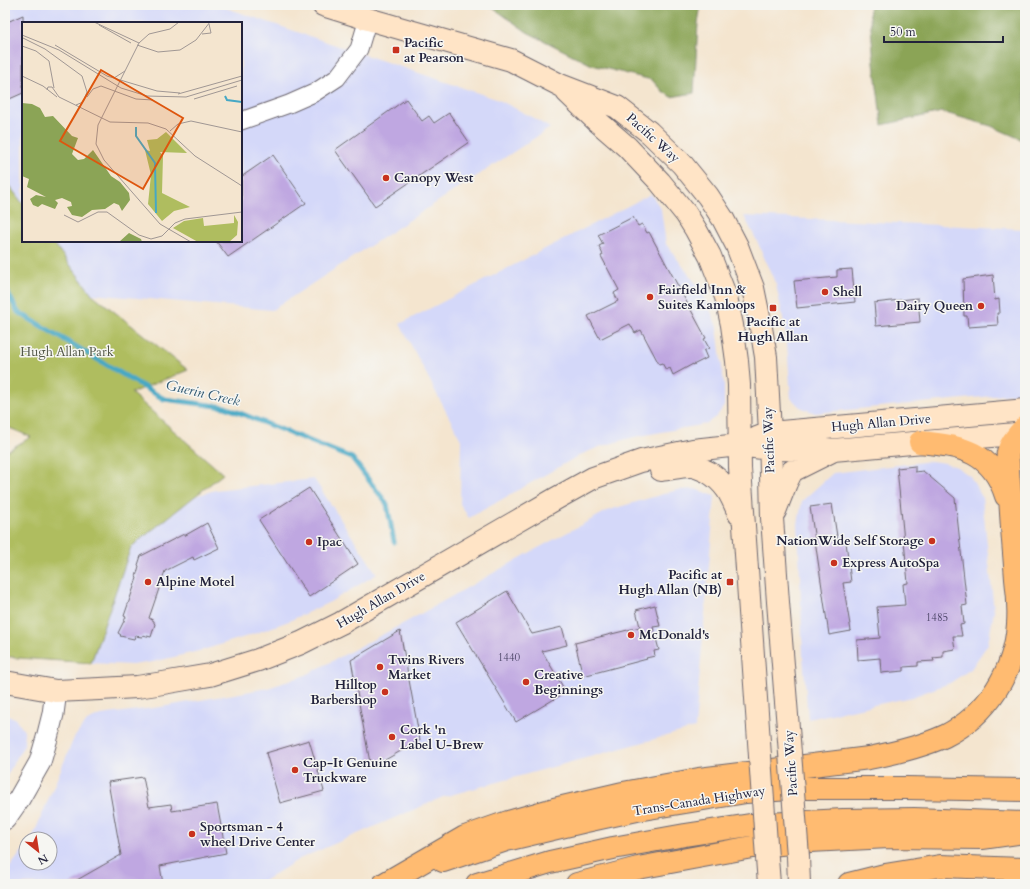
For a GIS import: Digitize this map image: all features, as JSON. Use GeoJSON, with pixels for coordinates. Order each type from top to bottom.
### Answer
{"type":"FeatureCollection","features":[{"type":"Feature","properties":{"kind":"highway"},"geometry":{"type":"LineString","coordinates":[[384,884],[465,837],[508,822],[554,809],[622,793],[699,779],[869,758],[909,750],[946,735],[964,724],[988,702],[1000,685],[1007,671],[1018,626],[1018,606],[1007,452],[1023,431]]}},
{"type":"Feature","properties":{"kind":"highway"},"geometry":{"type":"LineString","coordinates":[[920,442],[960,448],[985,460],[996,473],[1002,484],[1011,512]]}},
{"type":"Feature","properties":{"kind":"highway","name":"Trans-Canada Highway"},"geometry":{"type":"LineString","coordinates":[[384,884],[448,859],[506,840],[630,812],[746,792],[806,788],[1025,790]]}},
{"type":"Feature","properties":{"kind":"highway"},"geometry":{"type":"LineString","coordinates":[[477,884],[550,862],[613,848],[698,832],[750,825],[843,820],[914,819],[1025,823]]}},
{"type":"Feature","properties":{"kind":"highway"},"geometry":{"type":"LineString","coordinates":[[577,884],[638,868],[752,847],[810,841],[889,837],[982,838],[1025,832]]}},
{"type":"Feature","properties":{"kind":"highway"},"geometry":{"type":"LineString","coordinates":[[849,884],[877,880],[940,866],[1025,869]]}},
{"type":"Feature","properties":{"kind":"main road","name":"Pacific Way"},"geometry":{"type":"LineString","coordinates":[[323,5],[511,60],[560,85],[617,107],[650,132],[682,164],[708,196],[723,219],[737,246],[753,288],[766,357],[772,518],[799,884]]}},
{"type":"Feature","properties":{"kind":"main road","name":"Pacific Way"},"geometry":{"type":"LineString","coordinates":[[560,85],[627,147],[660,182],[686,214],[710,256],[726,297],[738,361],[739,445],[743,522],[769,884]]}},
{"type":"Feature","properties":{"kind":"main road"},"geometry":{"type":"LineString","coordinates":[[660,182],[682,164]]}},
{"type":"Feature","properties":{"kind":"main road","name":"Hugh Allan Drive"},"geometry":{"type":"LineString","coordinates":[[5,682],[56,691],[100,689],[157,684],[210,674],[258,660],[301,643],[341,623],[593,478],[641,461],[693,450],[1025,410]]}},
{"type":"Feature","properties":{"kind":"main road","name":"Hugh Allan Drive"},"geometry":{"type":"LineString","coordinates":[[770,441],[833,450],[1023,431]]}},
{"type":"Feature","properties":{"kind":"main road"},"geometry":{"type":"LineString","coordinates":[[772,518],[792,471],[833,450]]}},
{"type":"Feature","properties":{"kind":"main road"},"geometry":{"type":"LineString","coordinates":[[593,478],[690,466],[702,469],[716,477],[725,486],[743,522]]}},
{"type":"Feature","properties":{"kind":"street"},"geometry":{"type":"LineString","coordinates":[[242,121],[314,94],[337,78],[359,49],[368,19]]}},
{"type":"Feature","properties":{"kind":"street"},"geometry":{"type":"LineString","coordinates":[[5,819],[19,799],[40,762],[52,720],[56,691]]}},
{"type":"Feature","properties":{"kind":"shaded area"},"geometry":{"type":"Polygon","coordinates":[[[5,5],[217,5],[499,100],[550,128],[272,310],[92,294],[53,242],[242,242],[242,22],[22,22],[22,203],[5,180],[5,5]]]}},
{"type":"Feature","properties":{"kind":"shaded area"},"geometry":{"type":"Polygon","coordinates":[[[651,194],[661,209],[666,244],[694,281],[706,300],[717,327],[724,384],[724,406],[717,416],[706,424],[634,437],[599,447],[580,455],[469,518],[460,504],[461,440],[400,324],[651,194]]]}},
{"type":"Feature","properties":{"kind":"shaded area"},"geometry":{"type":"Polygon","coordinates":[[[744,216],[1025,229],[1025,393],[815,413],[800,407],[791,398],[787,344],[776,285],[757,241],[744,216]]]}},
{"type":"Feature","properties":{"kind":"shaded area"},"geometry":{"type":"Polygon","coordinates":[[[931,461],[957,467],[970,476],[982,497],[994,611],[988,644],[971,669],[950,683],[912,697],[808,719],[803,657],[798,524],[802,501],[833,473],[931,461]]]}},
{"type":"Feature","properties":{"kind":"shaded area"},"geometry":{"type":"Polygon","coordinates":[[[314,479],[377,574],[330,602],[289,621],[248,636],[203,650],[153,662],[132,665],[91,663],[131,547],[196,496],[215,490],[314,479]]]}},
{"type":"Feature","properties":{"kind":"shaded area"},"geometry":{"type":"Polygon","coordinates":[[[695,489],[715,496],[695,728],[443,797],[299,859],[259,884],[5,884],[5,870],[10,867],[18,856],[18,871],[58,871],[58,831],[35,831],[74,738],[87,721],[101,715],[161,707],[268,688],[306,675],[408,621],[609,510],[677,490],[695,489]]]}},
{"type":"Feature","properties":{"kind":"shaded area"},"geometry":{"type":"Polygon","coordinates":[[[5,715],[15,718],[24,731],[24,745],[5,779],[5,715]]]}},
{"type":"Feature","properties":{"kind":"green space"},"geometry":{"type":"Polygon","coordinates":[[[489,5],[701,5],[698,23],[694,93],[671,97],[661,90],[652,80],[592,65],[527,32],[489,5]]]}},
{"type":"Feature","properties":{"kind":"green space"},"geometry":{"type":"Polygon","coordinates":[[[869,5],[1025,5],[1025,141],[991,126],[942,112],[882,125],[874,63],[869,5]]]}},
{"type":"Feature","properties":{"kind":"green space","name":"Hugh Allan Park"},"geometry":{"type":"Polygon","coordinates":[[[5,180],[22,203],[22,242],[53,242],[92,294],[188,370],[131,393],[223,474],[131,547],[91,663],[5,656],[5,452],[31,437],[5,426],[5,180]]]}},
{"type":"Feature","properties":{"kind":"building"},"geometry":{"type":"Polygon","coordinates":[[[23,15],[22,93],[5,101],[5,23],[23,15]]]}},
{"type":"Feature","properties":{"kind":"building","name":"Canopy West"},"geometry":{"type":"Polygon","coordinates":[[[406,99],[422,121],[429,116],[434,123],[449,113],[469,142],[375,206],[335,150],[406,99]]]}},
{"type":"Feature","properties":{"kind":"building"},"geometry":{"type":"Polygon","coordinates":[[[273,155],[306,203],[228,257],[217,242],[242,242],[242,176],[273,155]]]}},
{"type":"Feature","properties":{"kind":"building","name":"Fairfield Inn & Suites Kamloops"},"geometry":{"type":"Polygon","coordinates":[[[633,217],[638,226],[642,224],[647,233],[649,232],[706,338],[704,339],[709,348],[704,351],[707,358],[673,375],[670,368],[666,370],[662,363],[659,364],[641,330],[635,333],[630,324],[600,339],[588,316],[618,301],[614,293],[619,290],[601,256],[603,255],[599,246],[603,244],[598,235],[633,217]]]}},
{"type":"Feature","properties":{"kind":"building","name":"Shell"},"geometry":{"type":"Polygon","coordinates":[[[852,269],[855,302],[797,308],[794,281],[837,277],[837,270],[852,269]]]}},
{"type":"Feature","properties":{"kind":"building","name":"Dairy Queen"},"geometry":{"type":"Polygon","coordinates":[[[993,275],[995,300],[999,299],[1000,313],[997,313],[998,325],[968,327],[967,316],[964,316],[963,279],[993,275]]]}},
{"type":"Feature","properties":{"kind":"building"},"geometry":{"type":"Polygon","coordinates":[[[918,298],[920,322],[876,326],[874,303],[918,298]]]}},
{"type":"Feature","properties":{"kind":"building","name":"NationWide Self Storage"},"geometry":{"type":"Polygon","coordinates":[[[915,466],[915,472],[923,471],[955,498],[967,605],[962,606],[964,624],[960,625],[962,636],[953,636],[955,649],[943,651],[943,657],[933,658],[934,661],[918,662],[918,666],[904,667],[904,671],[881,673],[880,658],[858,660],[857,640],[880,638],[877,607],[905,605],[903,584],[908,583],[897,468],[915,466]]]}},
{"type":"Feature","properties":{"kind":"building"},"geometry":{"type":"Polygon","coordinates":[[[309,488],[358,564],[309,597],[259,520],[309,488]]]}},
{"type":"Feature","properties":{"kind":"building","name":"Express AutoSpa"},"geometry":{"type":"Polygon","coordinates":[[[832,504],[838,543],[846,542],[851,582],[843,583],[851,631],[829,635],[810,507],[832,504]]]}},
{"type":"Feature","properties":{"kind":"building","name":"Alpine Motel"},"geometry":{"type":"Polygon","coordinates":[[[207,523],[219,548],[194,560],[193,557],[165,571],[149,618],[154,621],[155,624],[151,637],[143,635],[142,637],[135,636],[134,639],[120,636],[121,635],[118,633],[126,617],[124,616],[137,578],[138,565],[141,556],[184,534],[184,536],[207,523]]]}},
{"type":"Feature","properties":{"kind":"building"},"geometry":{"type":"Polygon","coordinates":[[[507,591],[532,634],[562,627],[567,645],[542,651],[566,692],[516,722],[456,622],[507,591]]]}},
{"type":"Feature","properties":{"kind":"building","name":"McDonald's"},"geometry":{"type":"Polygon","coordinates":[[[655,605],[660,626],[653,627],[659,650],[654,651],[655,656],[583,676],[575,643],[640,627],[636,610],[655,605]]]}},
{"type":"Feature","properties":{"kind":"building"},"geometry":{"type":"Polygon","coordinates":[[[400,631],[420,740],[371,768],[351,660],[400,631]]]}},
{"type":"Feature","properties":{"kind":"building"},"geometry":{"type":"Polygon","coordinates":[[[309,740],[324,791],[280,803],[266,753],[309,740]]]}},
{"type":"Feature","properties":{"kind":"building"},"geometry":{"type":"Polygon","coordinates":[[[143,777],[149,807],[171,804],[172,811],[217,804],[226,853],[160,866],[163,884],[70,884],[121,855],[108,782],[143,777]]]}},
{"type":"Feature","properties":{"kind":"waterway","name":"Guerin Creek"},"geometry":{"type":"LineString","coordinates":[[5,288],[18,312],[164,399],[225,407],[352,458],[387,504],[394,542]]}},
{"type":"Feature","properties":{"kind":"place","name":"Pacific at Pearson"},"geometry":{"type":"Point","coordinates":[396,50]}},
{"type":"Feature","properties":{"kind":"place","name":"Canopy West"},"geometry":{"type":"Point","coordinates":[386,178]}},
{"type":"Feature","properties":{"kind":"place","name":"Shell"},"geometry":{"type":"Point","coordinates":[825,292]}},
{"type":"Feature","properties":{"kind":"place","name":"Fairfield Inn & Suites Kamloops"},"geometry":{"type":"Point","coordinates":[650,297]}},
{"type":"Feature","properties":{"kind":"place","name":"Dairy Queen"},"geometry":{"type":"Point","coordinates":[981,306]}},
{"type":"Feature","properties":{"kind":"place","name":"Pacific at Hugh Allan"},"geometry":{"type":"Point","coordinates":[773,308]}},
{"type":"Feature","properties":{"kind":"place","name":"NationWide Self Storage"},"geometry":{"type":"Point","coordinates":[932,541]}},
{"type":"Feature","properties":{"kind":"place","name":"Ipac"},"geometry":{"type":"Point","coordinates":[309,542]}},
{"type":"Feature","properties":{"kind":"place","name":"Express AutoSpa"},"geometry":{"type":"Point","coordinates":[834,563]}},
{"type":"Feature","properties":{"kind":"place","name":"Alpine Motel"},"geometry":{"type":"Point","coordinates":[148,582]}},
{"type":"Feature","properties":{"kind":"place","name":"Pacific at Hugh Allan (NB)"},"geometry":{"type":"Point","coordinates":[730,582]}},
{"type":"Feature","properties":{"kind":"place","name":"McDonald's"},"geometry":{"type":"Point","coordinates":[631,635]}},
{"type":"Feature","properties":{"kind":"place","name":"Twins Rivers Market"},"geometry":{"type":"Point","coordinates":[380,667]}},
{"type":"Feature","properties":{"kind":"place","name":"Creative Beginnings"},"geometry":{"type":"Point","coordinates":[526,682]}},
{"type":"Feature","properties":{"kind":"place","name":"Hilltop Barbershop"},"geometry":{"type":"Point","coordinates":[385,692]}},
{"type":"Feature","properties":{"kind":"place","name":"Cork 'n Label U-Brew"},"geometry":{"type":"Point","coordinates":[392,737]}},
{"type":"Feature","properties":{"kind":"place","name":"Cap-It Genuine Truckware"},"geometry":{"type":"Point","coordinates":[295,770]}},
{"type":"Feature","properties":{"kind":"place","name":"Sportsman - 4 wheel Drive Center"},"geometry":{"type":"Point","coordinates":[192,834]}}]}
